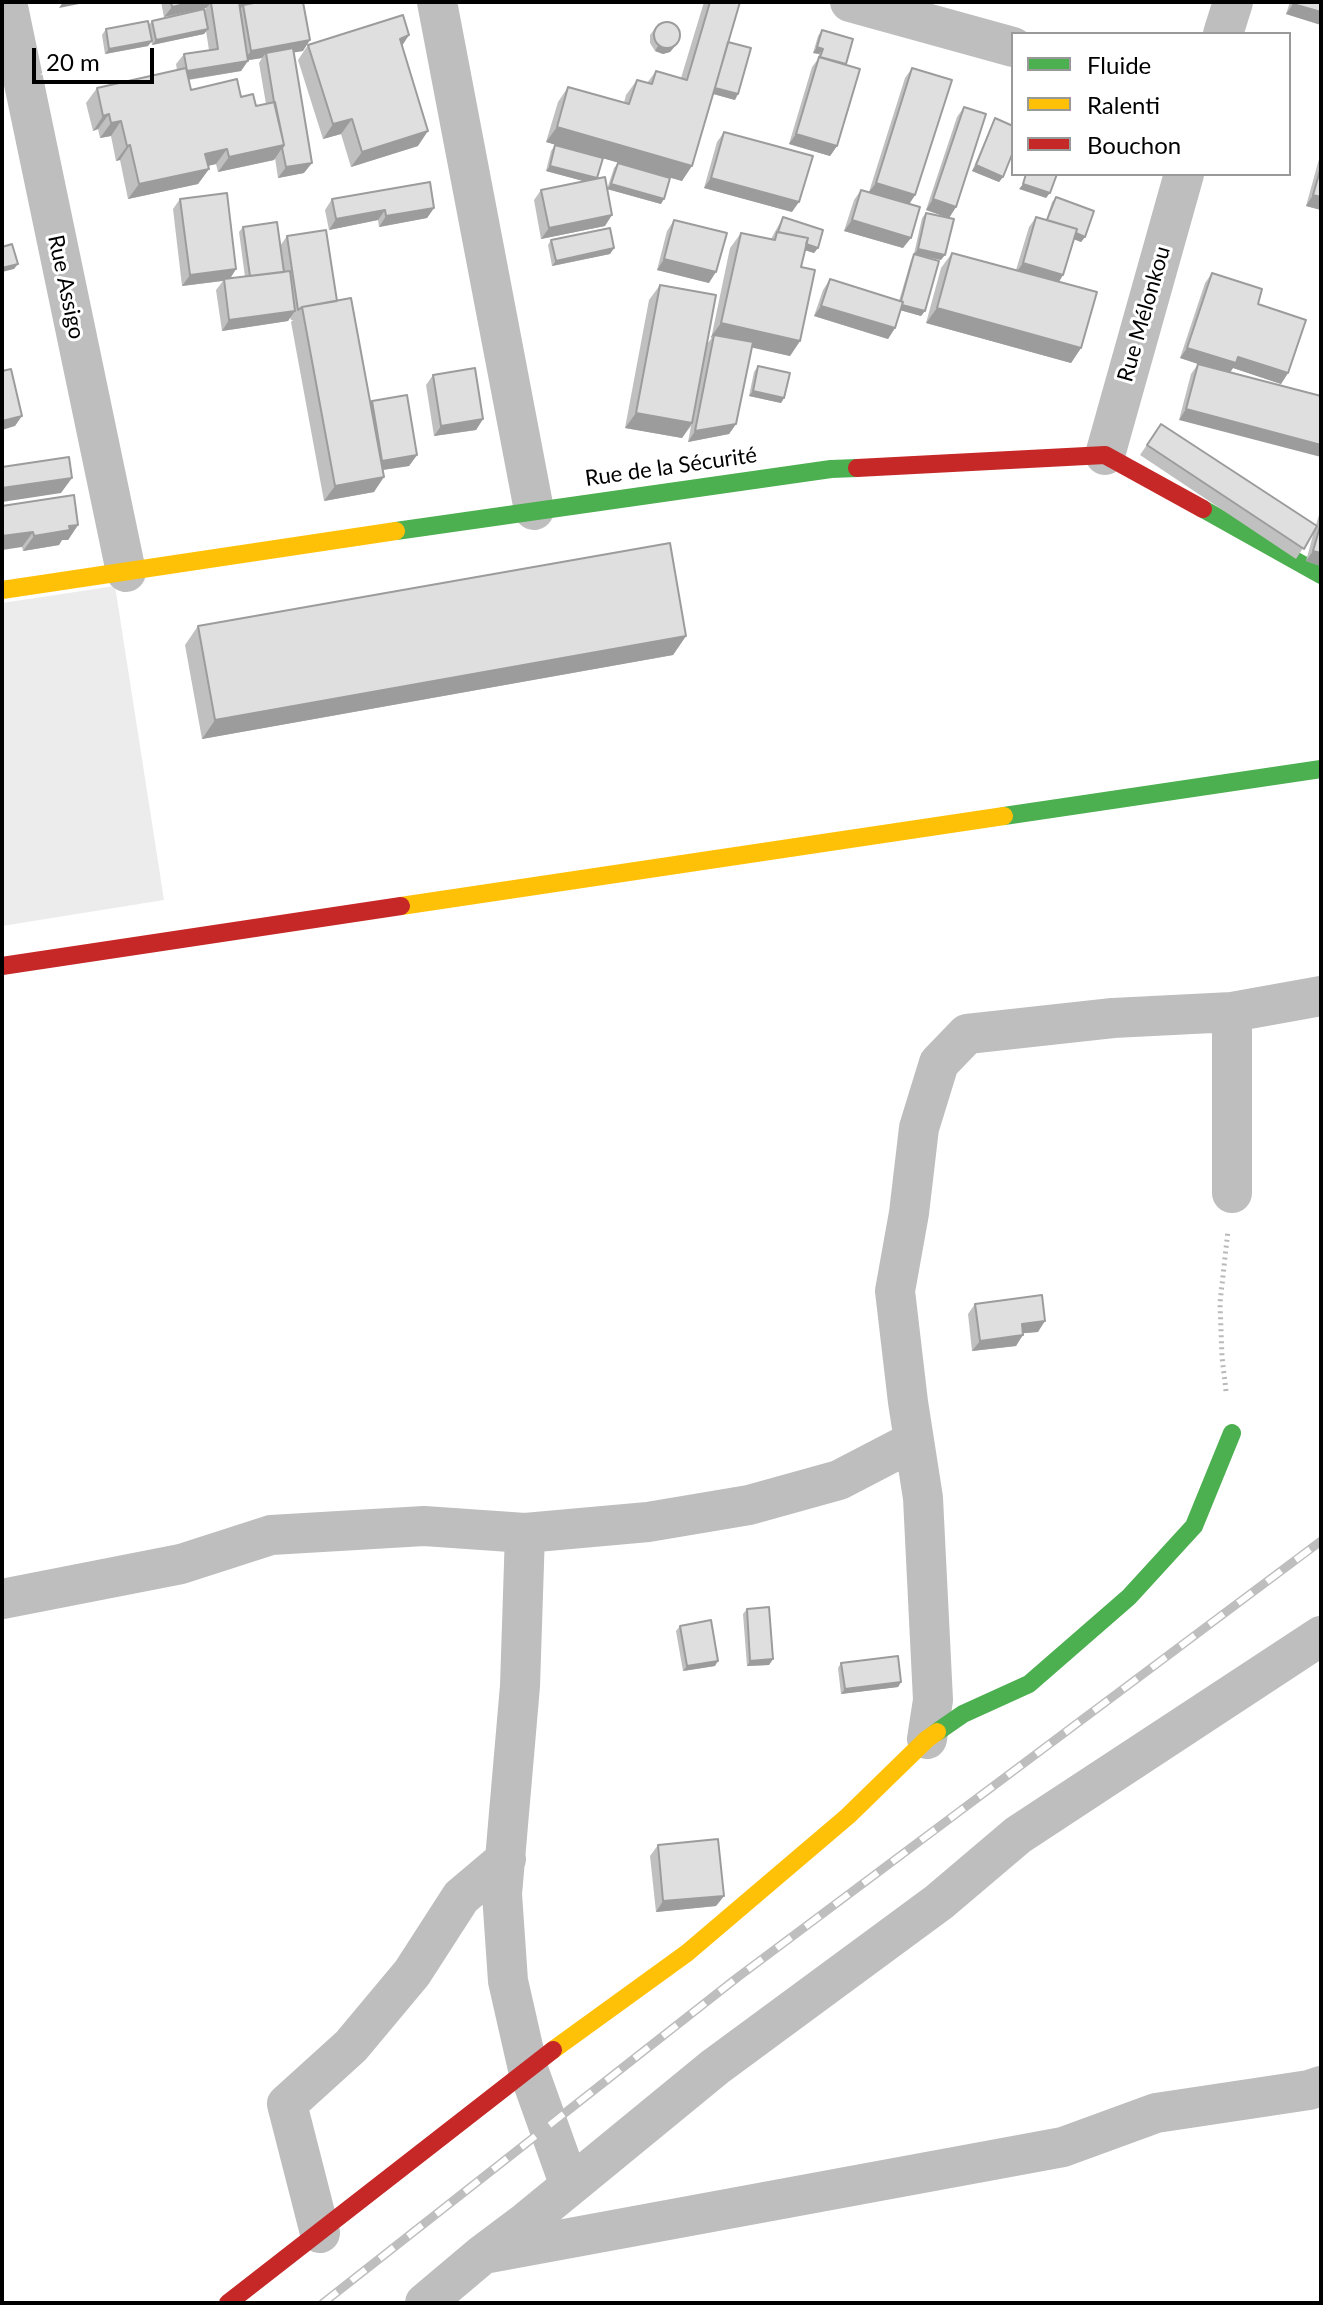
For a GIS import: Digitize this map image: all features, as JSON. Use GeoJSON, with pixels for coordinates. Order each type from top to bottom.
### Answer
{"type":"FeatureCollection","features":[{"type":"Feature","properties":{"kind":"street","name":"Rue Assigo"},"geometry":{"type":"LineString","coordinates":[[7,2],[126,572]]}},
{"type":"Feature","properties":{"kind":"street"},"geometry":{"type":"LineString","coordinates":[[437,2],[534,510]]}},
{"type":"Feature","properties":{"kind":"street"},"geometry":{"type":"LineString","coordinates":[[850,2],[1011,46]]}},
{"type":"Feature","properties":{"kind":"street"},"geometry":{"type":"LineString","coordinates":[[1224,32],[1233,2]]}},
{"type":"Feature","properties":{"kind":"street","name":"Rue Mélonkou"},"geometry":{"type":"LineString","coordinates":[[1105,455],[1183,176]]}},
{"type":"Feature","properties":{"kind":"street","name":"Rue de la Sécurité"},"geometry":{"type":"LineString","coordinates":[[2,590],[831,469],[1105,455]]}},
{"type":"Feature","properties":{"kind":"street"},"geometry":{"type":"LineString","coordinates":[[1105,455],[1321,575]]}},
{"type":"Feature","properties":{"kind":"street"},"geometry":{"type":"LineString","coordinates":[[2,966],[1321,769]]}},
{"type":"Feature","properties":{"kind":"street"},"geometry":{"type":"LineString","coordinates":[[927,1739],[933,1700],[923,1498],[895,1291],[909,1213],[919,1128],[939,1063],[967,1034],[1113,1018],[1232,1012],[1321,996]]}},
{"type":"Feature","properties":{"kind":"street"},"geometry":{"type":"LineString","coordinates":[[1232,1012],[1232,1193]]}},
{"type":"Feature","properties":{"kind":"street"},"geometry":{"type":"LineString","coordinates":[[228,2303],[528,2069],[687,1953],[848,1816],[927,1739],[963,1714],[1029,1684],[1129,1597],[1194,1526],[1232,1433]]}},
{"type":"Feature","properties":{"kind":"street"},"geometry":{"type":"LineString","coordinates":[[2,1599],[181,1564],[271,1535],[424,1526],[525,1533],[648,1522],[749,1505],[839,1480],[914,1441]]}},
{"type":"Feature","properties":{"kind":"street"},"geometry":{"type":"LineString","coordinates":[[525,1533],[520,1686],[502,1894],[508,1981],[528,2069],[570,2186]]}},
{"type":"Feature","properties":{"kind":"street"},"geometry":{"type":"LineString","coordinates":[[425,2303],[715,2067],[939,1902],[1018,1835],[1321,1636]]}},
{"type":"Feature","properties":{"kind":"street"},"geometry":{"type":"LineString","coordinates":[[320,2233],[287,2104],[351,2046],[412,1973],[461,1897],[506,1859]]}},
{"type":"Feature","properties":{"kind":"street"},"geometry":{"type":"LineString","coordinates":[[482,2255],[1063,2147],[1156,2113],[1321,2086]]}},
{"type":"Feature","properties":{"kind":"path"},"geometry":{"type":"LineString","coordinates":[[1232,1193],[1220,1303],[1222,1357],[1232,1433]]}},
{"type":"Feature","properties":{"kind":"shaded area"},"geometry":{"type":"Polygon","coordinates":[[[115,586],[164,900],[2,926],[2,603],[115,586]]]}},
{"type":"Feature","properties":{"kind":"building"},"geometry":{"type":"Polygon","coordinates":[[[171,2],[194,2],[172,7],[171,2]]]}},
{"type":"Feature","properties":{"kind":"building"},"geometry":{"type":"Polygon","coordinates":[[[239,2],[248,61],[187,71],[184,54],[218,49],[211,3],[239,2]]]}},
{"type":"Feature","properties":{"kind":"building"},"geometry":{"type":"Polygon","coordinates":[[[303,2],[310,40],[251,51],[243,5],[303,2]]]}},
{"type":"Feature","properties":{"kind":"building"},"geometry":{"type":"Polygon","coordinates":[[[710,2],[740,2],[692,166],[557,127],[568,87],[629,104],[637,80],[652,84],[656,71],[687,80],[710,2]]]}},
{"type":"Feature","properties":{"kind":"building"},"geometry":{"type":"Polygon","coordinates":[[[1321,2],[1321,12],[1293,4],[1321,2]]]}},
{"type":"Feature","properties":{"kind":"building"},"geometry":{"type":"Polygon","coordinates":[[[204,9],[208,29],[156,40],[152,21],[204,9]]]}},
{"type":"Feature","properties":{"kind":"building"},"geometry":{"type":"Polygon","coordinates":[[[403,15],[409,35],[400,39],[428,131],[362,152],[352,119],[333,124],[308,45],[403,15]]]}},
{"type":"Feature","properties":{"kind":"building"},"geometry":{"type":"Polygon","coordinates":[[[148,21],[152,41],[109,49],[106,29],[148,21]]]}},
{"type":"Feature","properties":{"kind":"building"},"geometry":{"type":"Polygon","coordinates":[[[667,22],[676,26],[680,35],[676,44],[667,48],[658,44],[654,35],[658,26],[667,22]]]}},
{"type":"Feature","properties":{"kind":"building"},"geometry":{"type":"Polygon","coordinates":[[[822,30],[853,39],[846,64],[820,57],[823,49],[817,47],[822,30]]]}},
{"type":"Feature","properties":{"kind":"building"},"geometry":{"type":"Polygon","coordinates":[[[728,42],[751,48],[738,94],[715,88],[728,42]]]}},
{"type":"Feature","properties":{"kind":"building"},"geometry":{"type":"Polygon","coordinates":[[[293,48],[312,163],[286,167],[266,53],[293,48]]]}},
{"type":"Feature","properties":{"kind":"building"},"geometry":{"type":"Polygon","coordinates":[[[819,57],[860,69],[837,146],[796,134],[819,57]]]}},
{"type":"Feature","properties":{"kind":"building"},"geometry":{"type":"Polygon","coordinates":[[[186,68],[191,90],[237,79],[241,97],[253,94],[256,106],[275,102],[284,145],[229,157],[227,149],[205,154],[209,169],[139,184],[121,121],[111,123],[109,114],[103,116],[97,88],[186,68]]]}},
{"type":"Feature","properties":{"kind":"building"},"geometry":{"type":"Polygon","coordinates":[[[912,68],[952,80],[915,195],[876,183],[912,68]]]}},
{"type":"Feature","properties":{"kind":"building"},"geometry":{"type":"Polygon","coordinates":[[[964,107],[986,114],[956,207],[933,199],[964,107]]]}},
{"type":"Feature","properties":{"kind":"building"},"geometry":{"type":"Polygon","coordinates":[[[995,118],[1011,125],[1011,157],[1003,177],[976,165],[995,118]]]}},
{"type":"Feature","properties":{"kind":"building"},"geometry":{"type":"Polygon","coordinates":[[[724,132],[813,156],[799,202],[711,178],[724,132]]]}},
{"type":"Feature","properties":{"kind":"building"},"geometry":{"type":"Polygon","coordinates":[[[555,145],[603,158],[597,178],[550,166],[555,145]]]}},
{"type":"Feature","properties":{"kind":"building"},"geometry":{"type":"Polygon","coordinates":[[[618,163],[670,178],[664,199],[611,184],[618,163]]]}},
{"type":"Feature","properties":{"kind":"building"},"geometry":{"type":"Polygon","coordinates":[[[1321,167],[1321,197],[1313,195],[1321,167]]]}},
{"type":"Feature","properties":{"kind":"building"},"geometry":{"type":"Polygon","coordinates":[[[1025,176],[1056,176],[1050,193],[1023,184],[1025,176]]]}},
{"type":"Feature","properties":{"kind":"building"},"geometry":{"type":"Polygon","coordinates":[[[605,177],[612,215],[549,228],[541,190],[605,177]]]}},
{"type":"Feature","properties":{"kind":"building"},"geometry":{"type":"Polygon","coordinates":[[[430,182],[434,208],[386,216],[385,210],[336,219],[332,199],[430,182]]]}},
{"type":"Feature","properties":{"kind":"building"},"geometry":{"type":"Polygon","coordinates":[[[861,190],[920,207],[911,238],[852,220],[861,190]]]}},
{"type":"Feature","properties":{"kind":"building"},"geometry":{"type":"Polygon","coordinates":[[[227,193],[236,269],[190,275],[180,199],[227,193]]]}},
{"type":"Feature","properties":{"kind":"building"},"geometry":{"type":"Polygon","coordinates":[[[1056,197],[1094,211],[1085,237],[1076,233],[1077,229],[1047,220],[1056,197]]]}},
{"type":"Feature","properties":{"kind":"building"},"geometry":{"type":"Polygon","coordinates":[[[926,213],[954,219],[945,255],[918,249],[926,213]]]}},
{"type":"Feature","properties":{"kind":"building"},"geometry":{"type":"Polygon","coordinates":[[[783,217],[823,230],[818,248],[806,244],[808,238],[778,232],[783,217]]]}},
{"type":"Feature","properties":{"kind":"building"},"geometry":{"type":"Polygon","coordinates":[[[1036,217],[1077,229],[1063,275],[1023,263],[1036,217]]]}},
{"type":"Feature","properties":{"kind":"building"},"geometry":{"type":"Polygon","coordinates":[[[674,220],[727,233],[716,272],[664,259],[674,220]]]}},
{"type":"Feature","properties":{"kind":"building"},"geometry":{"type":"Polygon","coordinates":[[[277,222],[284,272],[250,276],[243,227],[277,222]]]}},
{"type":"Feature","properties":{"kind":"building"},"geometry":{"type":"Polygon","coordinates":[[[610,228],[614,248],[556,261],[551,240],[610,228]]]}},
{"type":"Feature","properties":{"kind":"building"},"geometry":{"type":"Polygon","coordinates":[[[326,230],[337,301],[298,310],[287,236],[326,230]]]}},
{"type":"Feature","properties":{"kind":"building"},"geometry":{"type":"Polygon","coordinates":[[[777,232],[808,238],[801,267],[815,270],[800,341],[721,323],[741,233],[775,240],[777,232]]]}},
{"type":"Feature","properties":{"kind":"building"},"geometry":{"type":"Polygon","coordinates":[[[12,244],[18,264],[2,268],[2,247],[12,244]]]}},
{"type":"Feature","properties":{"kind":"building"},"geometry":{"type":"Polygon","coordinates":[[[952,253],[1097,292],[1081,348],[937,308],[952,253]]]}},
{"type":"Feature","properties":{"kind":"building"},"geometry":{"type":"Polygon","coordinates":[[[914,254],[939,261],[925,311],[902,305],[901,301],[914,254]]]}},
{"type":"Feature","properties":{"kind":"building"},"geometry":{"type":"Polygon","coordinates":[[[290,271],[295,311],[229,320],[224,279],[290,271]]]}},
{"type":"Feature","properties":{"kind":"building"},"geometry":{"type":"Polygon","coordinates":[[[1212,273],[1262,289],[1258,304],[1306,320],[1288,373],[1238,357],[1236,363],[1187,348],[1212,273]]]}},
{"type":"Feature","properties":{"kind":"building"},"geometry":{"type":"Polygon","coordinates":[[[830,279],[903,302],[895,328],[821,306],[830,279]]]}},
{"type":"Feature","properties":{"kind":"building"},"geometry":{"type":"Polygon","coordinates":[[[660,285],[716,295],[692,423],[636,413],[660,285]]]}},
{"type":"Feature","properties":{"kind":"building"},"geometry":{"type":"Polygon","coordinates":[[[351,298],[384,477],[335,486],[302,307],[351,298]]]}},
{"type":"Feature","properties":{"kind":"building"},"geometry":{"type":"Polygon","coordinates":[[[714,335],[753,342],[736,424],[695,431],[714,335]]]}},
{"type":"Feature","properties":{"kind":"building"},"geometry":{"type":"Polygon","coordinates":[[[1198,364],[1321,396],[1321,445],[1186,409],[1198,364]]]}},
{"type":"Feature","properties":{"kind":"building"},"geometry":{"type":"Polygon","coordinates":[[[758,366],[790,373],[784,398],[753,391],[758,366]]]}},
{"type":"Feature","properties":{"kind":"building"},"geometry":{"type":"Polygon","coordinates":[[[475,368],[483,419],[441,426],[433,375],[475,368]]]}},
{"type":"Feature","properties":{"kind":"building"},"geometry":{"type":"Polygon","coordinates":[[[11,369],[22,416],[2,421],[2,371],[11,369]]]}},
{"type":"Feature","properties":{"kind":"building"},"geometry":{"type":"Polygon","coordinates":[[[407,395],[417,455],[382,461],[372,401],[407,395]]]}},
{"type":"Feature","properties":{"kind":"building"},"geometry":{"type":"Polygon","coordinates":[[[1161,424],[1317,526],[1304,549],[1147,445],[1161,424]]]}},
{"type":"Feature","properties":{"kind":"building"},"geometry":{"type":"Polygon","coordinates":[[[69,457],[72,478],[2,488],[2,467],[69,457]]]}},
{"type":"Feature","properties":{"kind":"building"},"geometry":{"type":"Polygon","coordinates":[[[74,495],[78,525],[69,526],[70,530],[34,536],[33,532],[2,536],[2,506],[74,495]]]}},
{"type":"Feature","properties":{"kind":"building"},"geometry":{"type":"Polygon","coordinates":[[[1321,523],[1321,553],[1313,551],[1321,523]]]}},
{"type":"Feature","properties":{"kind":"building"},"geometry":{"type":"Polygon","coordinates":[[[670,543],[686,636],[215,720],[198,626],[670,543]]]}},
{"type":"Feature","properties":{"kind":"building"},"geometry":{"type":"Polygon","coordinates":[[[1042,1295],[1045,1321],[1022,1324],[1023,1335],[980,1341],[975,1304],[1042,1295]]]}},
{"type":"Feature","properties":{"kind":"building"},"geometry":{"type":"Polygon","coordinates":[[[769,1607],[773,1659],[750,1661],[747,1609],[769,1607]]]}},
{"type":"Feature","properties":{"kind":"building"},"geometry":{"type":"Polygon","coordinates":[[[711,1620],[718,1661],[687,1666],[680,1626],[711,1620]]]}},
{"type":"Feature","properties":{"kind":"building"},"geometry":{"type":"Polygon","coordinates":[[[898,1656],[901,1682],[845,1689],[841,1663],[898,1656]]]}},
{"type":"Feature","properties":{"kind":"building"},"geometry":{"type":"Polygon","coordinates":[[[718,1839],[724,1896],[663,1901],[658,1845],[718,1839]]]}},
{"type":"Feature","properties":{"kind":"railway"},"geometry":{"type":"LineString","coordinates":[[323,2303],[738,1977],[1321,1541]]}},
{"type":"Feature","properties":{"kind":"traffic: fast"},"geometry":{"type":"LineString","coordinates":[[396,531],[831,469],[857,468]]}},
{"type":"Feature","properties":{"kind":"traffic: fast"},"geometry":{"type":"LineString","coordinates":[[1203,509],[1321,575]]}},
{"type":"Feature","properties":{"kind":"traffic: fast"},"geometry":{"type":"LineString","coordinates":[[1004,816],[1321,769]]}},
{"type":"Feature","properties":{"kind":"traffic: fast"},"geometry":{"type":"LineString","coordinates":[[937,1732],[963,1714],[1029,1684],[1129,1597],[1194,1526],[1232,1433]]}},
{"type":"Feature","properties":{"kind":"traffic: slow"},"geometry":{"type":"LineString","coordinates":[[2,590],[396,531]]}},
{"type":"Feature","properties":{"kind":"traffic: slow"},"geometry":{"type":"LineString","coordinates":[[401,906],[1004,816]]}},
{"type":"Feature","properties":{"kind":"traffic: slow"},"geometry":{"type":"LineString","coordinates":[[553,2050],[687,1953],[848,1816],[937,1732]]}},
{"type":"Feature","properties":{"kind":"traffic: jam"},"geometry":{"type":"LineString","coordinates":[[857,468],[1105,455],[1203,509]]}},
{"type":"Feature","properties":{"kind":"traffic: jam"},"geometry":{"type":"LineString","coordinates":[[2,966],[401,906]]}},
{"type":"Feature","properties":{"kind":"traffic: jam"},"geometry":{"type":"LineString","coordinates":[[228,2303],[553,2050]]}}]}
